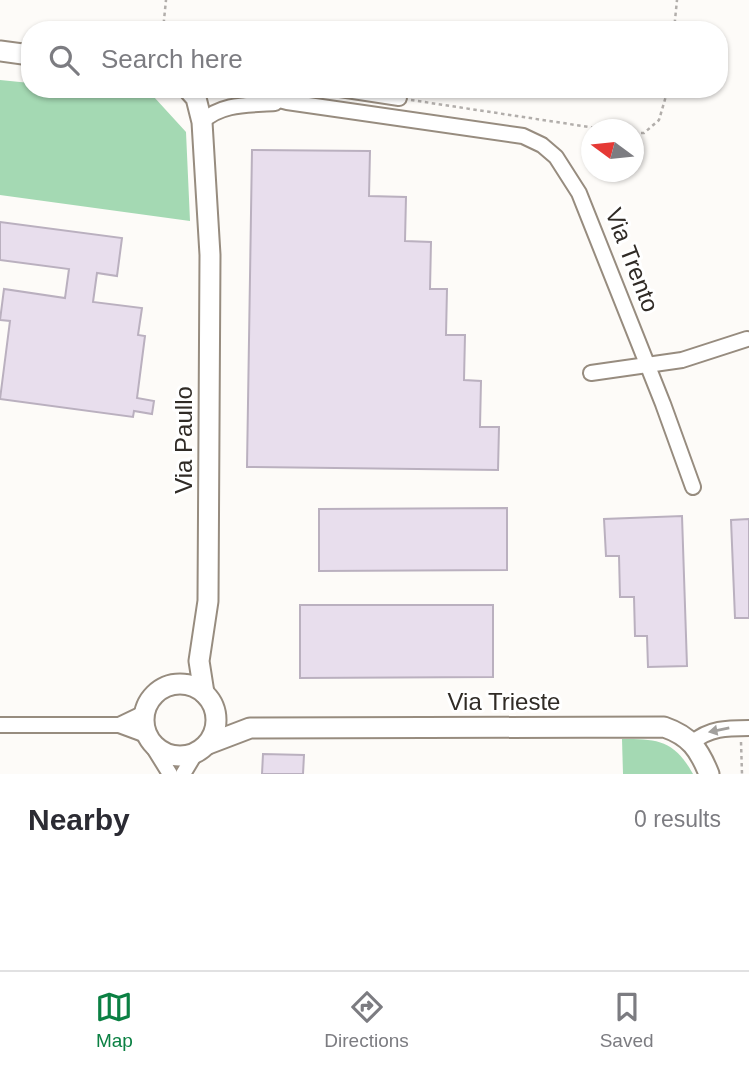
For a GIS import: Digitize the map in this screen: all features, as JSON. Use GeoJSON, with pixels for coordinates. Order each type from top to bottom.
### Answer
{"type":"FeatureCollection","features":[{"type":"Feature","properties":{"kind":"street"},"geometry":{"type":"LineString","coordinates":[[0,51],[21,54]]}},
{"type":"Feature","properties":{"kind":"street","name":"Via Paullo"},"geometry":{"type":"LineString","coordinates":[[183,774],[216,725],[199,661],[208,601],[208,233],[202,122],[195,98]]}},
{"type":"Feature","properties":{"kind":"street","name":"Via Trento"},"geometry":{"type":"LineString","coordinates":[[272,98],[523,136],[542,145],[556,157],[579,193],[693,487]]}},
{"type":"Feature","properties":{"kind":"street"},"geometry":{"type":"LineString","coordinates":[[393,98],[399,99]]}},
{"type":"Feature","properties":{"kind":"street","name":"Via Trento"},"geometry":{"type":"LineString","coordinates":[[202,122],[211,112],[238,105],[287,102]]}},
{"type":"Feature","properties":{"kind":"street"},"geometry":{"type":"LineString","coordinates":[[591,373],[682,359],[747,339]]}},
{"type":"Feature","properties":{"kind":"street","name":"Via Paullo"},"geometry":{"type":"LineString","coordinates":[[144,713],[154,694],[174,684],[200,648]]}},
{"type":"Feature","properties":{"kind":"street"},"geometry":{"type":"LineString","coordinates":[[174,684],[185,684],[209,699],[226,716],[250,728]]}},
{"type":"Feature","properties":{"kind":"street"},"geometry":{"type":"LineString","coordinates":[[0,725],[119,725],[144,713]]}},
{"type":"Feature","properties":{"kind":"street"},"geometry":{"type":"LineString","coordinates":[[144,713],[143,724],[149,740],[170,774]]}},
{"type":"Feature","properties":{"kind":"street"},"geometry":{"type":"LineString","coordinates":[[119,725],[149,740],[161,752],[172,756],[184,757],[201,749]]}},
{"type":"Feature","properties":{"kind":"street","name":"Via Trieste"},"geometry":{"type":"LineString","coordinates":[[201,749],[250,728],[640,726],[663,727],[680,733],[692,743]]}},
{"type":"Feature","properties":{"kind":"street"},"geometry":{"type":"LineString","coordinates":[[709,774],[692,743],[702,734],[721,728],[745,728]]}},
{"type":"Feature","properties":{"kind":"path"},"geometry":{"type":"LineString","coordinates":[[164,21],[166,0]]}},
{"type":"Feature","properties":{"kind":"path"},"geometry":{"type":"LineString","coordinates":[[675,21],[677,0]]}},
{"type":"Feature","properties":{"kind":"path"},"geometry":{"type":"LineString","coordinates":[[644,133],[659,120],[665,98]]}},
{"type":"Feature","properties":{"kind":"path"},"geometry":{"type":"LineString","coordinates":[[399,99],[581,126]]}},
{"type":"Feature","properties":{"kind":"path"},"geometry":{"type":"LineString","coordinates":[[743,774],[745,728]]}},
{"type":"Feature","properties":{"kind":"green space"},"geometry":{"type":"Polygon","coordinates":[[[0,80],[21,82],[21,98],[155,98],[186,132],[190,221],[0,195],[0,80]]]}},
{"type":"Feature","properties":{"kind":"green space"},"geometry":{"type":"Polygon","coordinates":[[[622,739],[664,744],[679,754],[693,774],[623,774],[622,739]]]}},
{"type":"Feature","properties":{"kind":"building"},"geometry":{"type":"Polygon","coordinates":[[[252,150],[370,151],[369,196],[406,197],[405,241],[431,242],[430,289],[447,289],[446,335],[465,335],[464,380],[481,381],[480,427],[499,427],[498,470],[247,467],[252,150]]]}},
{"type":"Feature","properties":{"kind":"building"},"geometry":{"type":"Polygon","coordinates":[[[0,222],[122,238],[117,276],[97,273],[93,302],[142,308],[138,335],[145,336],[137,398],[154,401],[152,414],[134,411],[133,417],[0,399],[10,321],[0,320],[4,289],[65,298],[69,269],[0,260],[0,222]]]}},
{"type":"Feature","properties":{"kind":"building"},"geometry":{"type":"Polygon","coordinates":[[[507,508],[507,570],[319,571],[319,509],[507,508]]]}},
{"type":"Feature","properties":{"kind":"building"},"geometry":{"type":"Polygon","coordinates":[[[682,516],[687,666],[648,667],[647,636],[635,636],[634,597],[620,597],[619,556],[606,556],[604,519],[682,516]]]}},
{"type":"Feature","properties":{"kind":"building"},"geometry":{"type":"Polygon","coordinates":[[[749,519],[749,618],[735,618],[731,520],[749,519]]]}},
{"type":"Feature","properties":{"kind":"building"},"geometry":{"type":"Polygon","coordinates":[[[300,605],[493,605],[493,677],[300,678],[300,605]]]}},
{"type":"Feature","properties":{"kind":"building"},"geometry":{"type":"Polygon","coordinates":[[[263,754],[304,755],[303,774],[262,774],[263,754]]]}}]}
